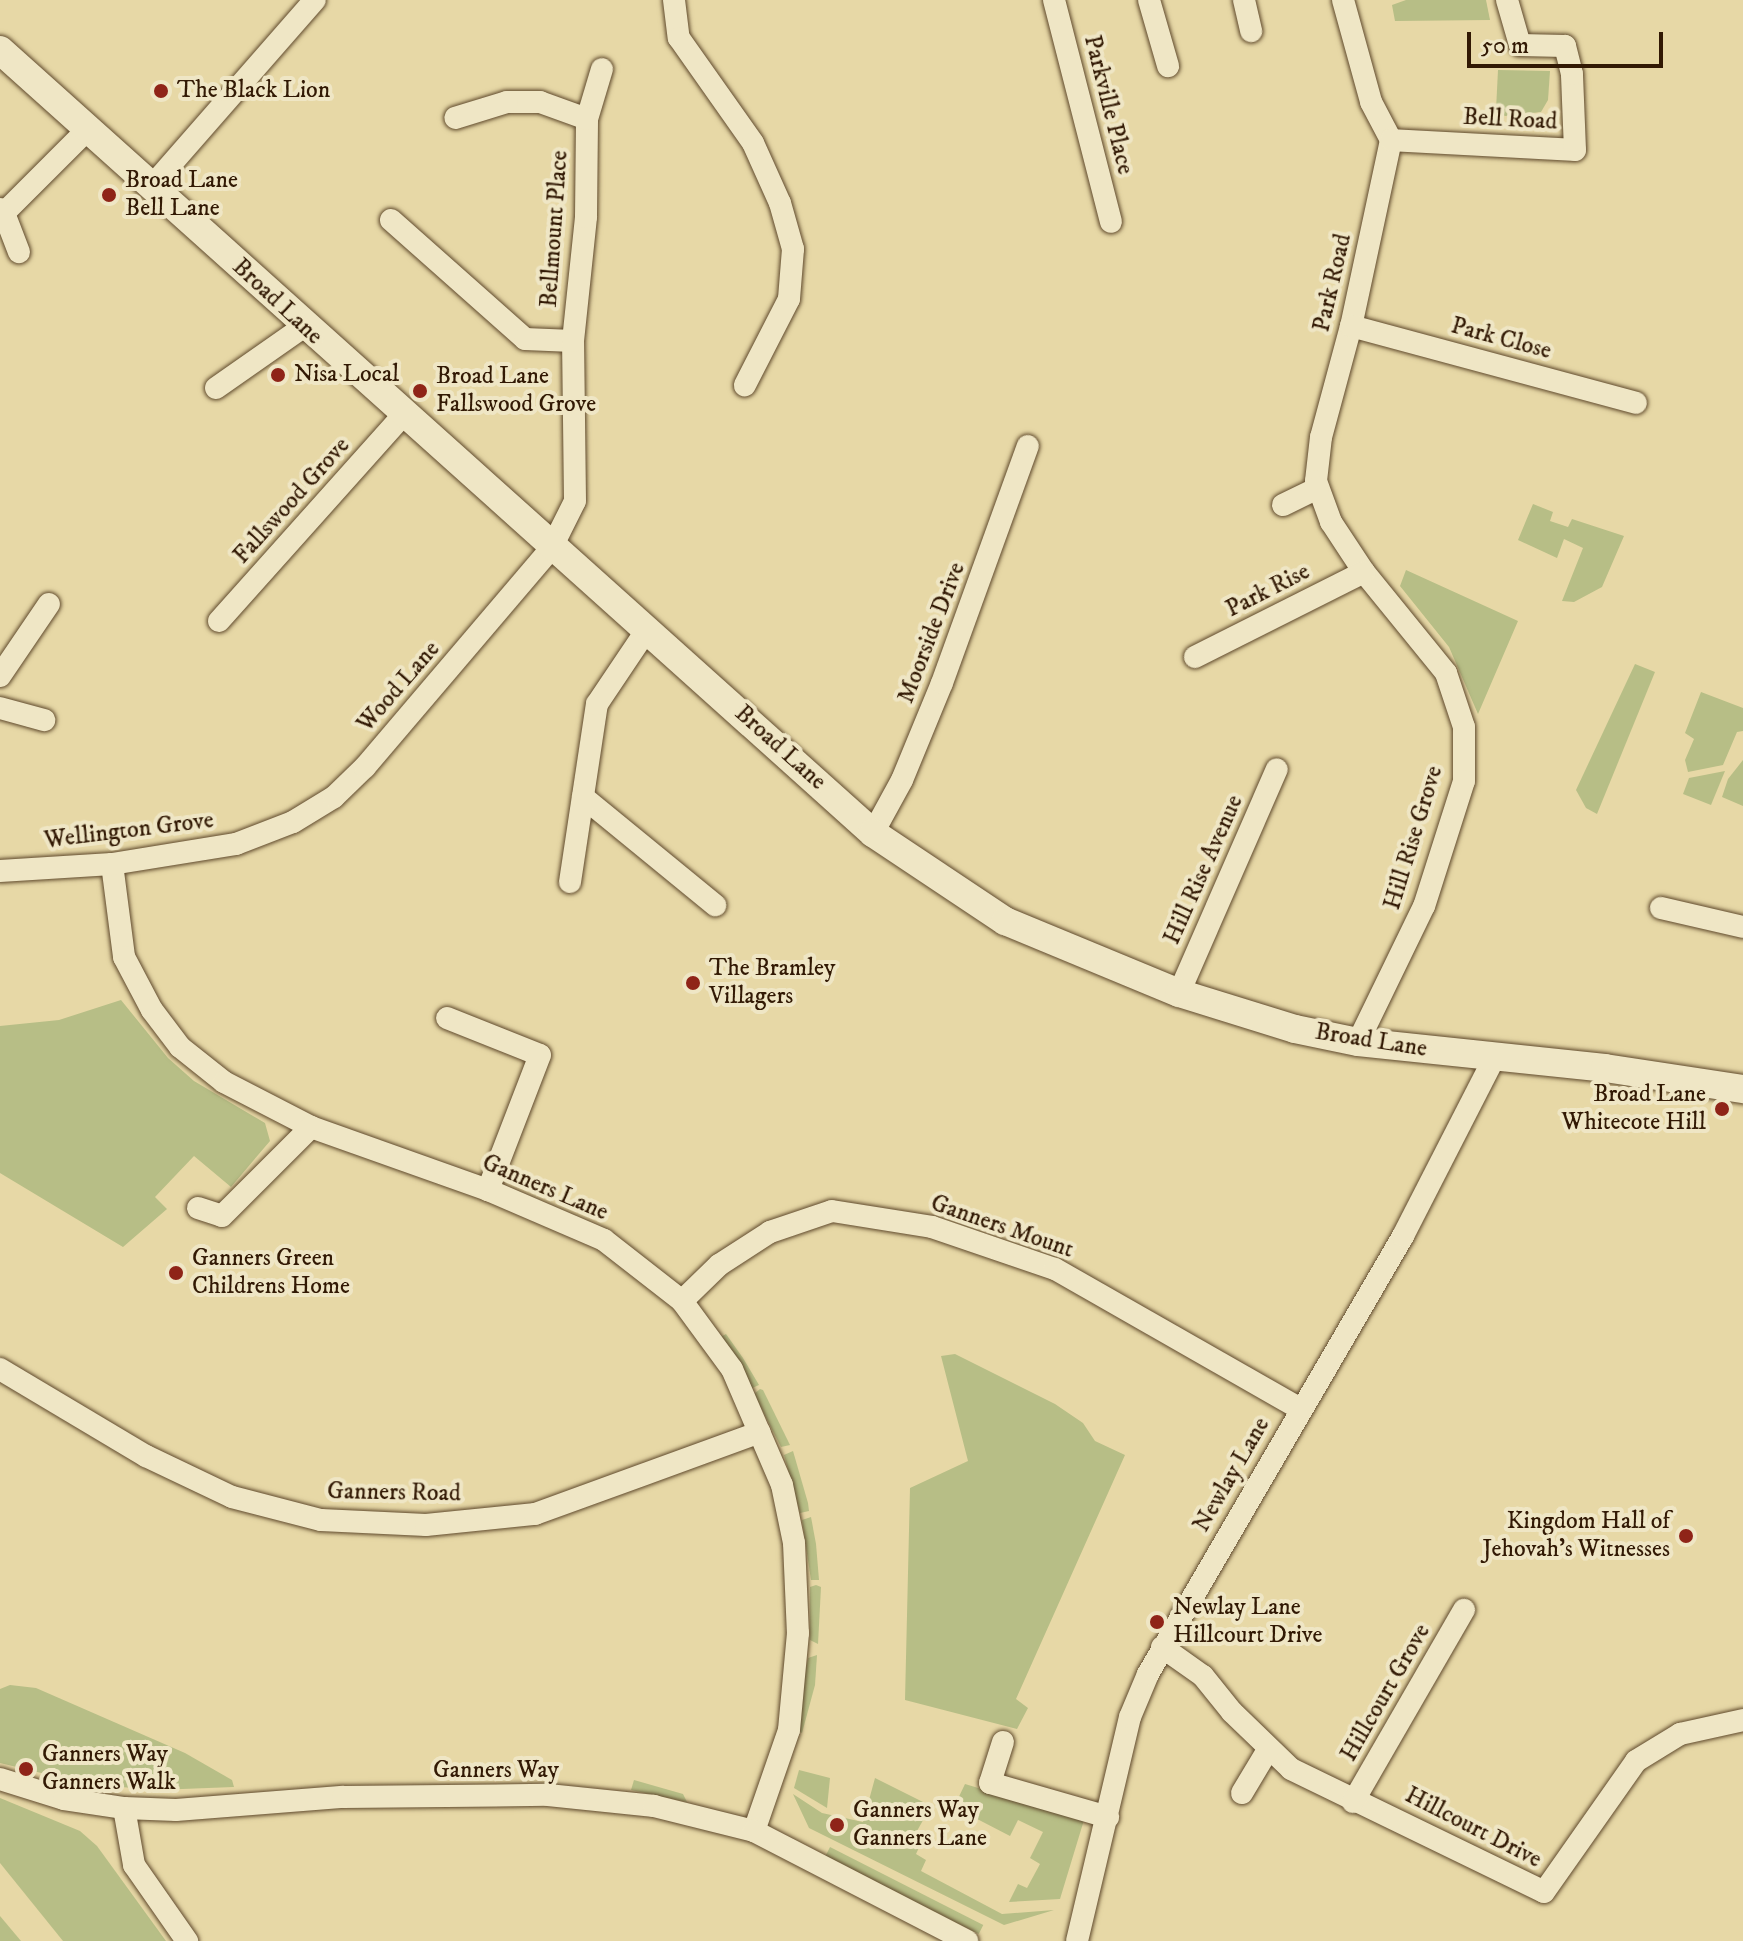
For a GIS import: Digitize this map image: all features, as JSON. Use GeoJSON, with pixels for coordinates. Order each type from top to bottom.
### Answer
{"type":"FeatureCollection","features":[{"type":"Feature","properties":{"kind":"street"},"geometry":{"type":"LineString","coordinates":[[152,186],[315,0]]}},
{"type":"Feature","properties":{"kind":"street"},"geometry":{"type":"LineString","coordinates":[[674,0],[679,38],[753,143],[780,203],[793,249],[789,299],[745,385]]}},
{"type":"Feature","properties":{"kind":"street","name":"Parkville Place"},"geometry":{"type":"LineString","coordinates":[[1054,0],[1111,222]]}},
{"type":"Feature","properties":{"kind":"street"},"geometry":{"type":"LineString","coordinates":[[1149,0],[1168,66]]}},
{"type":"Feature","properties":{"kind":"street"},"geometry":{"type":"LineString","coordinates":[[1244,0],[1251,31]]}},
{"type":"Feature","properties":{"kind":"street"},"geometry":{"type":"LineString","coordinates":[[1343,0],[1371,102],[1391,140]]}},
{"type":"Feature","properties":{"kind":"street","name":"Bell Road"},"geometry":{"type":"LineString","coordinates":[[1391,140],[1575,150],[1572,74],[1565,46],[1520,45],[1507,0]]}},
{"type":"Feature","properties":{"kind":"street","name":"Broad Lane"},"geometry":{"type":"LineString","coordinates":[[0,50],[303,327],[873,833],[1005,921],[1179,993],[1295,1029],[1358,1042],[1605,1068],[1743,1089]]}},
{"type":"Feature","properties":{"kind":"street","name":"Bellmount Place"},"geometry":{"type":"LineString","coordinates":[[552,547],[575,501],[573,341],[586,217],[587,119],[602,69]]}},
{"type":"Feature","properties":{"kind":"street","name":"Bellmount Place"},"geometry":{"type":"LineString","coordinates":[[455,118],[507,102],[540,102],[587,119]]}},
{"type":"Feature","properties":{"kind":"street"},"geometry":{"type":"LineString","coordinates":[[19,252],[2,211],[88,129]]}},
{"type":"Feature","properties":{"kind":"street","name":"Park Road"},"geometry":{"type":"LineString","coordinates":[[1364,572],[1331,522],[1318,488],[1321,437],[1351,326],[1391,140]]}},
{"type":"Feature","properties":{"kind":"street","name":"Bellmount Place"},"geometry":{"type":"LineString","coordinates":[[391,220],[525,339],[573,341]]}},
{"type":"Feature","properties":{"kind":"street","name":"Park Close"},"geometry":{"type":"LineString","coordinates":[[1351,326],[1636,403]]}},
{"type":"Feature","properties":{"kind":"street"},"geometry":{"type":"LineString","coordinates":[[216,388],[303,327]]}},
{"type":"Feature","properties":{"kind":"street","name":"Fallswood Grove"},"geometry":{"type":"LineString","coordinates":[[219,621],[404,414]]}},
{"type":"Feature","properties":{"kind":"street","name":"Moorside Drive"},"geometry":{"type":"LineString","coordinates":[[873,833],[902,780],[942,683],[1028,446]]}},
{"type":"Feature","properties":{"kind":"street"},"geometry":{"type":"LineString","coordinates":[[1283,505],[1318,488]]}},
{"type":"Feature","properties":{"kind":"street","name":"Wood Lane"},"geometry":{"type":"LineString","coordinates":[[263,833],[334,797],[355,777],[552,547]]}},
{"type":"Feature","properties":{"kind":"street","name":"Park Rise"},"geometry":{"type":"LineString","coordinates":[[1195,657],[1364,572]]}},
{"type":"Feature","properties":{"kind":"street","name":"Hill Rise Grove"},"geometry":{"type":"LineString","coordinates":[[1358,1042],[1424,906],[1464,781],[1464,727],[1446,673],[1364,572]]}},
{"type":"Feature","properties":{"kind":"street"},"geometry":{"type":"LineString","coordinates":[[0,676],[49,604]]}},
{"type":"Feature","properties":{"kind":"street"},"geometry":{"type":"LineString","coordinates":[[570,882],[597,704],[646,631]]}},
{"type":"Feature","properties":{"kind":"street"},"geometry":{"type":"LineString","coordinates":[[0,708],[44,720]]}},
{"type":"Feature","properties":{"kind":"street","name":"Hill Rise Avenue"},"geometry":{"type":"LineString","coordinates":[[1179,993],[1277,769]]}},
{"type":"Feature","properties":{"kind":"street"},"geometry":{"type":"LineString","coordinates":[[583,797],[715,905]]}},
{"type":"Feature","properties":{"kind":"street","name":"Wellington Grove"},"geometry":{"type":"LineString","coordinates":[[0,871],[112,864],[236,844],[263,833]]}},
{"type":"Feature","properties":{"kind":"street","name":"Ganners Lane"},"geometry":{"type":"LineString","coordinates":[[112,864],[124,957],[152,1010],[180,1047],[224,1082],[311,1127],[488,1190],[604,1240],[682,1301],[732,1369],[782,1485],[791,1529],[798,1633],[789,1730],[754,1831]]}},
{"type":"Feature","properties":{"kind":"street"},"geometry":{"type":"LineString","coordinates":[[1661,908],[1743,927]]}},
{"type":"Feature","properties":{"kind":"street"},"geometry":{"type":"LineString","coordinates":[[447,1018],[540,1055],[488,1190]]}},
{"type":"Feature","properties":{"kind":"street","name":"Newlay Lane"},"geometry":{"type":"LineString","coordinates":[[1077,1941],[1130,1717],[1162,1647],[1403,1236],[1494,1058]]}},
{"type":"Feature","properties":{"kind":"street"},"geometry":{"type":"LineString","coordinates":[[198,1208],[222,1216],[311,1127]]}},
{"type":"Feature","properties":{"kind":"street","name":"Ganners Mount"},"geometry":{"type":"LineString","coordinates":[[682,1301],[719,1265],[770,1232],[832,1211],[932,1227],[1055,1269],[1300,1409]]}},
{"type":"Feature","properties":{"kind":"street","name":"Ganners Road"},"geometry":{"type":"LineString","coordinates":[[0,1369],[175,1470],[232,1497],[321,1520],[426,1525],[535,1514],[760,1432]]}},
{"type":"Feature","properties":{"kind":"street","name":"Hillcourt Grove"},"geometry":{"type":"LineString","coordinates":[[1353,1802],[1464,1610]]}},
{"type":"Feature","properties":{"kind":"street","name":"Hillcourt Drive"},"geometry":{"type":"LineString","coordinates":[[1162,1647],[1203,1676],[1291,1769],[1353,1802],[1399,1817],[1544,1892],[1636,1761],[1680,1734],[1743,1720]]}},
{"type":"Feature","properties":{"kind":"street"},"geometry":{"type":"LineString","coordinates":[[1003,1742],[990,1783],[1108,1817]]}},
{"type":"Feature","properties":{"kind":"street"},"geometry":{"type":"LineString","coordinates":[[1242,1793],[1269,1748]]}},
{"type":"Feature","properties":{"kind":"street","name":"Ganners Way"},"geometry":{"type":"LineString","coordinates":[[0,1779],[64,1799],[124,1808],[176,1810],[343,1797],[548,1795],[654,1806],[754,1831],[967,1941]]}},
{"type":"Feature","properties":{"kind":"street"},"geometry":{"type":"LineString","coordinates":[[124,1808],[134,1865],[187,1941]]}},
{"type":"Feature","properties":{"kind":"green space"},"geometry":{"type":"Polygon","coordinates":[[[1406,0],[1486,0],[1490,20],[1395,21],[1392,5],[1406,0]]]}},
{"type":"Feature","properties":{"kind":"green space"},"geometry":{"type":"Polygon","coordinates":[[[1498,70],[1550,71],[1548,100],[1541,112],[1505,116],[1496,110],[1498,70]]]}},
{"type":"Feature","properties":{"kind":"green space"},"geometry":{"type":"Polygon","coordinates":[[[1533,504],[1553,512],[1550,521],[1568,527],[1572,519],[1624,536],[1602,587],[1574,602],[1562,601],[1583,548],[1564,539],[1557,558],[1518,540],[1533,504]]]}},
{"type":"Feature","properties":{"kind":"green space"},"geometry":{"type":"Polygon","coordinates":[[[1406,570],[1518,621],[1478,714],[1449,647],[1400,586],[1406,570]]]}},
{"type":"Feature","properties":{"kind":"green space"},"geometry":{"type":"Polygon","coordinates":[[[1635,664],[1655,672],[1597,814],[1586,808],[1576,790],[1635,664]]]}},
{"type":"Feature","properties":{"kind":"green space"},"geometry":{"type":"Polygon","coordinates":[[[1701,692],[1743,708],[1743,731],[1737,732],[1723,765],[1688,772],[1685,760],[1694,739],[1685,733],[1701,692]]]}},
{"type":"Feature","properties":{"kind":"green space"},"geometry":{"type":"Polygon","coordinates":[[[1743,760],[1743,806],[1722,797],[1728,779],[1743,760]]]}},
{"type":"Feature","properties":{"kind":"green space"},"geometry":{"type":"Polygon","coordinates":[[[1725,771],[1711,805],[1683,794],[1689,778],[1725,771]]]}},
{"type":"Feature","properties":{"kind":"green space"},"geometry":{"type":"Polygon","coordinates":[[[121,1000],[168,1058],[194,1081],[265,1123],[270,1141],[231,1187],[194,1156],[155,1197],[167,1209],[123,1247],[0,1173],[0,1026],[59,1020],[121,1000]]]}},
{"type":"Feature","properties":{"kind":"green space"},"geometry":{"type":"Polygon","coordinates":[[[726,1334],[759,1385],[750,1389],[717,1339],[726,1334]]]}},
{"type":"Feature","properties":{"kind":"green space"},"geometry":{"type":"Polygon","coordinates":[[[955,1354],[1055,1404],[1083,1423],[1095,1441],[1125,1455],[1016,1699],[1028,1708],[1017,1729],[905,1700],[910,1488],[968,1461],[941,1356],[955,1354]]]}},
{"type":"Feature","properties":{"kind":"green space"},"geometry":{"type":"Polygon","coordinates":[[[760,1389],[790,1445],[781,1447],[754,1394],[760,1389]]]}},
{"type":"Feature","properties":{"kind":"green space"},"geometry":{"type":"Polygon","coordinates":[[[793,1451],[809,1511],[800,1513],[784,1455],[793,1451]]]}},
{"type":"Feature","properties":{"kind":"green space"},"geometry":{"type":"Polygon","coordinates":[[[811,1517],[819,1580],[811,1580],[802,1520],[811,1517]]]}},
{"type":"Feature","properties":{"kind":"green space"},"geometry":{"type":"Polygon","coordinates":[[[810,1587],[821,1587],[818,1644],[810,1640],[810,1587]]]}},
{"type":"Feature","properties":{"kind":"green space"},"geometry":{"type":"Polygon","coordinates":[[[817,1655],[815,1685],[802,1733],[796,1730],[796,1720],[808,1658],[817,1655]]]}},
{"type":"Feature","properties":{"kind":"green space"},"geometry":{"type":"Polygon","coordinates":[[[10,1685],[36,1688],[185,1753],[232,1780],[234,1787],[156,1790],[87,1784],[0,1763],[0,1689],[10,1685]]]}},
{"type":"Feature","properties":{"kind":"green space"},"geometry":{"type":"Polygon","coordinates":[[[799,1770],[830,1778],[827,1808],[794,1788],[799,1770]]]}},
{"type":"Feature","properties":{"kind":"green space"},"geometry":{"type":"Polygon","coordinates":[[[875,1778],[931,1806],[917,1831],[925,1835],[916,1854],[926,1860],[921,1871],[1002,1914],[1054,1910],[1004,1925],[809,1828],[793,1794],[822,1813],[863,1822],[875,1778]]]}},
{"type":"Feature","properties":{"kind":"green space"},"geometry":{"type":"Polygon","coordinates":[[[634,1780],[683,1794],[687,1802],[631,1790],[634,1780]]]}},
{"type":"Feature","properties":{"kind":"green space"},"geometry":{"type":"Polygon","coordinates":[[[965,1784],[1084,1820],[1060,1899],[1009,1902],[1018,1884],[1027,1888],[1040,1864],[1030,1858],[1043,1832],[1018,1820],[1010,1836],[954,1807],[965,1784]]]}},
{"type":"Feature","properties":{"kind":"green space"},"geometry":{"type":"Polygon","coordinates":[[[0,1798],[80,1831],[97,1846],[166,1941],[63,1941],[0,1863],[0,1798]]]}},
{"type":"Feature","properties":{"kind":"green space"},"geometry":{"type":"Polygon","coordinates":[[[830,1847],[983,1925],[979,1934],[825,1856],[830,1847]]]}},
{"type":"Feature","properties":{"kind":"green space"},"geometry":{"type":"Polygon","coordinates":[[[0,1916],[21,1941],[0,1941],[0,1916]]]}},
{"type":"Feature","properties":{"kind":"place","name":"The Black Lion"},"geometry":{"type":"Point","coordinates":[161,91]}},
{"type":"Feature","properties":{"kind":"place","name":"Broad Lane Bell Lane"},"geometry":{"type":"Point","coordinates":[109,195]}},
{"type":"Feature","properties":{"kind":"place","name":"Nisa Local"},"geometry":{"type":"Point","coordinates":[278,375]}},
{"type":"Feature","properties":{"kind":"place","name":"Broad Lane Fallswood Grove"},"geometry":{"type":"Point","coordinates":[420,391]}},
{"type":"Feature","properties":{"kind":"place","name":"The Bramley Villagers"},"geometry":{"type":"Point","coordinates":[693,983]}},
{"type":"Feature","properties":{"kind":"place","name":"Broad Lane Whitecote Hill"},"geometry":{"type":"Point","coordinates":[1722,1109]}},
{"type":"Feature","properties":{"kind":"place","name":"Ganners Green Childrens Home"},"geometry":{"type":"Point","coordinates":[176,1273]}},
{"type":"Feature","properties":{"kind":"place","name":"Kingdom Hall of Jehovah's Witnesses"},"geometry":{"type":"Point","coordinates":[1686,1536]}},
{"type":"Feature","properties":{"kind":"place","name":"Newlay Lane Hillcourt Drive"},"geometry":{"type":"Point","coordinates":[1157,1622]}},
{"type":"Feature","properties":{"kind":"place","name":"Ganners Way Ganners Walk"},"geometry":{"type":"Point","coordinates":[26,1769]}},
{"type":"Feature","properties":{"kind":"place","name":"Ganners Way Ganners Lane"},"geometry":{"type":"Point","coordinates":[837,1825]}}]}
